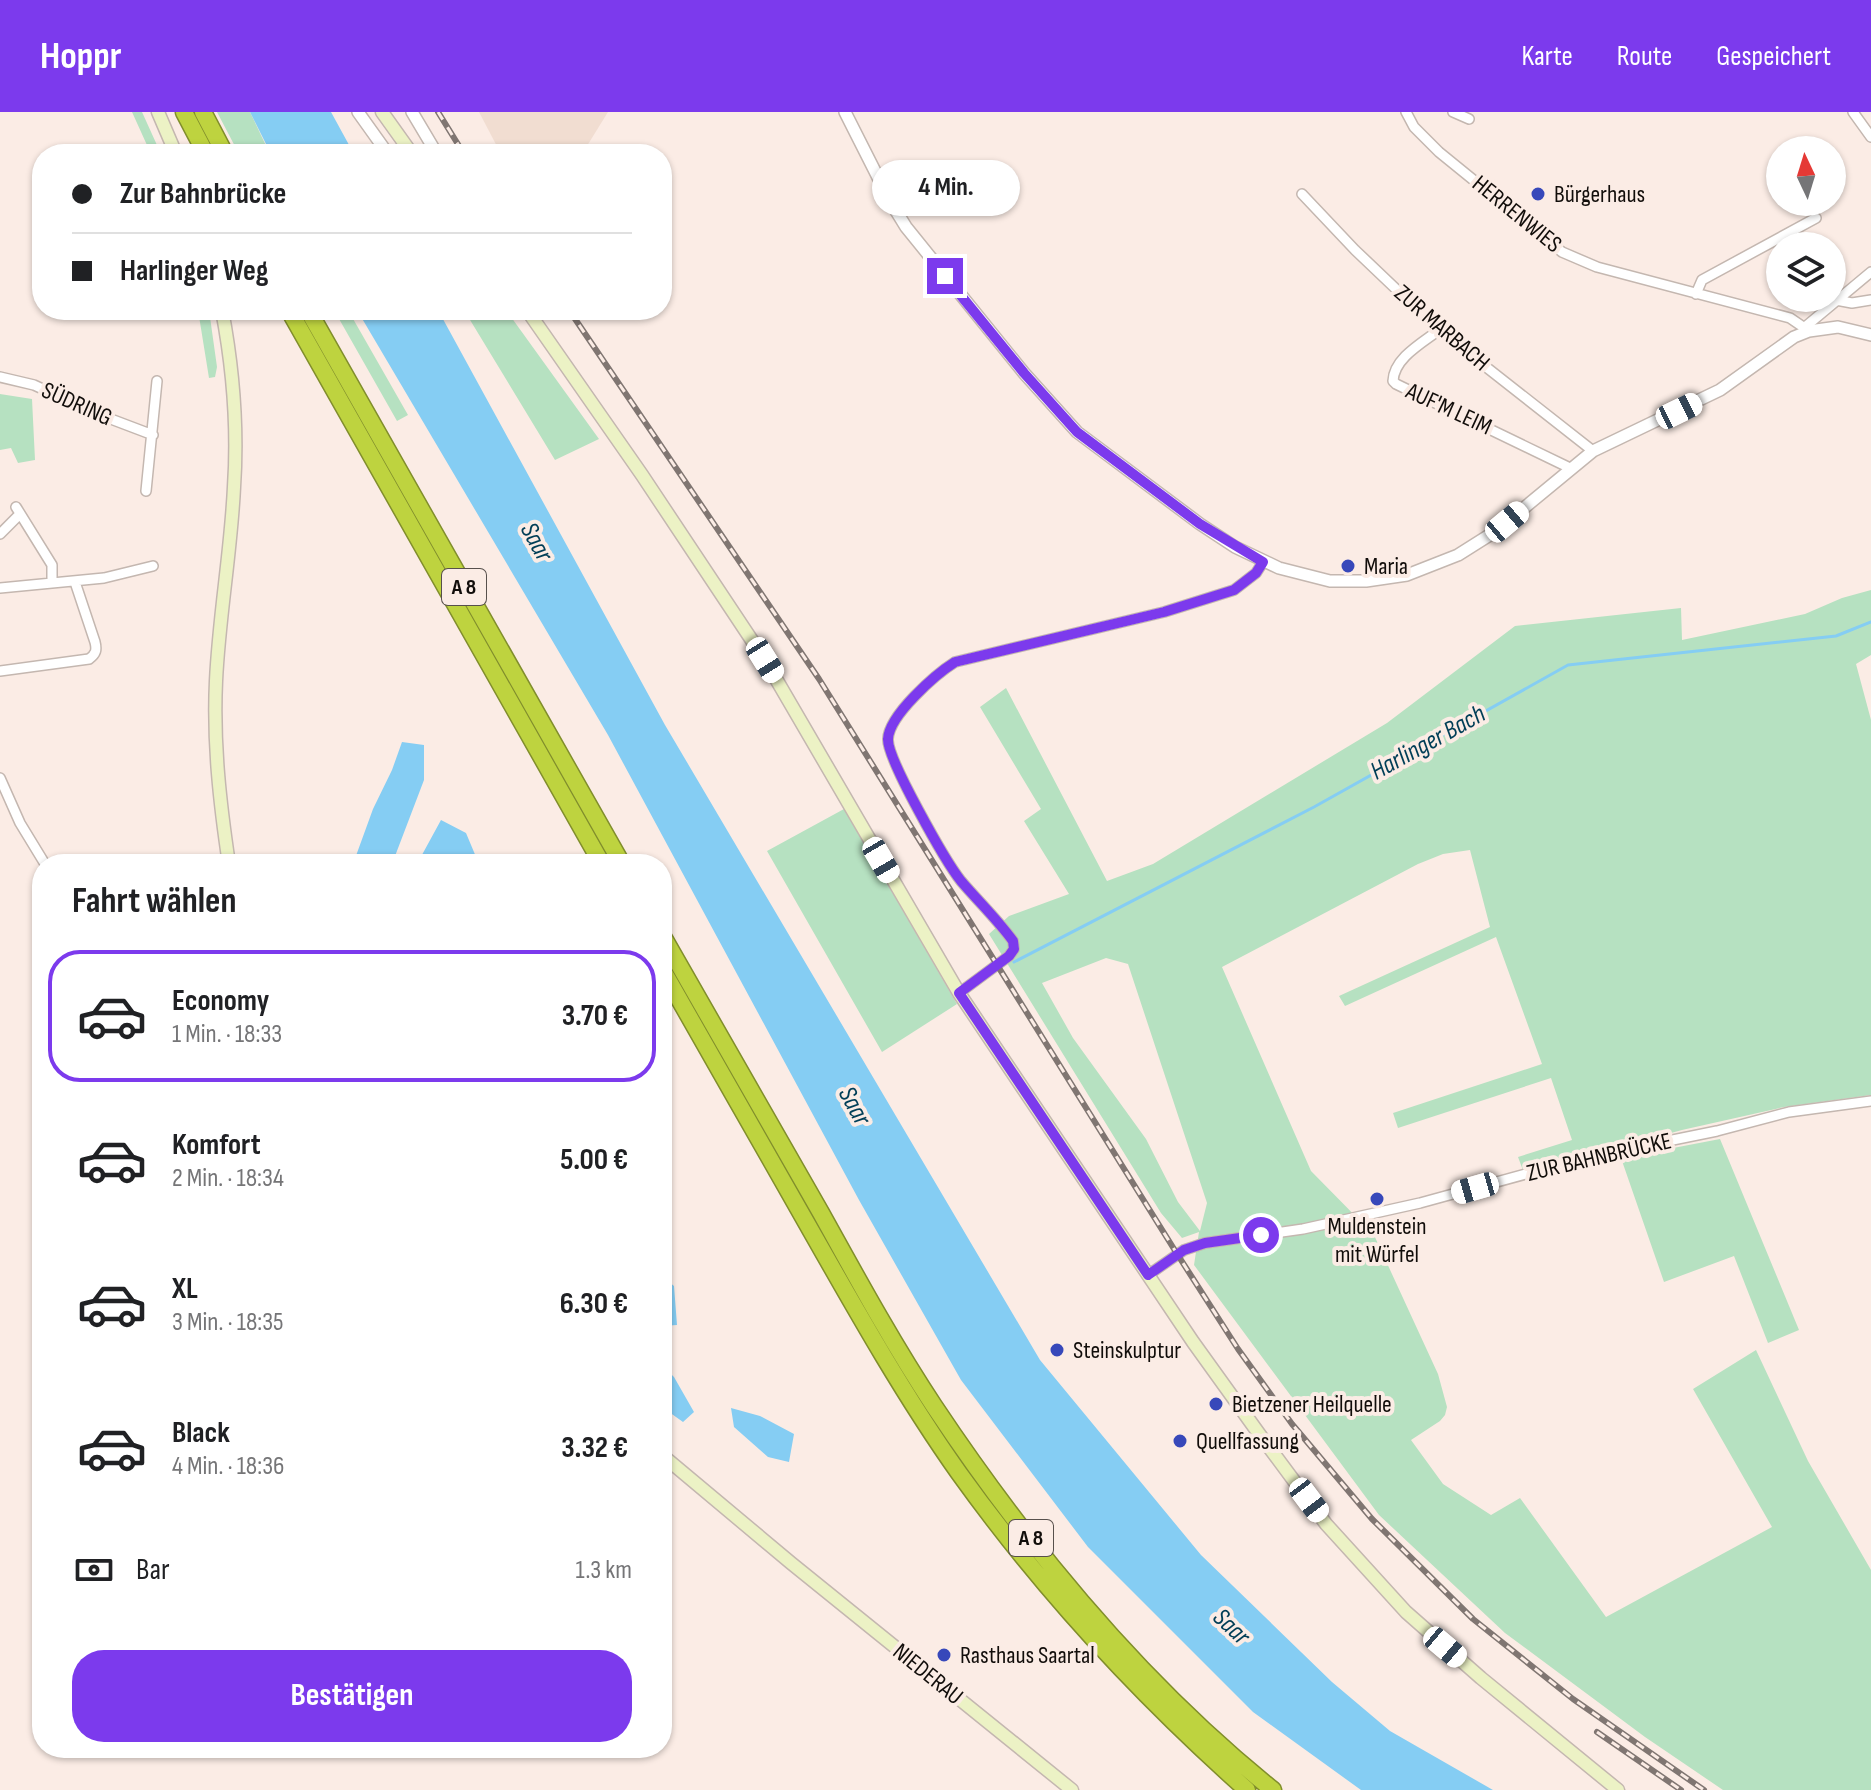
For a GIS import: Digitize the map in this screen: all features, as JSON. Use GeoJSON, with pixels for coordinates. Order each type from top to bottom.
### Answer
{"type":"FeatureCollection","features":[{"type":"Feature","properties":{"kind":"highway"},"geometry":{"type":"LineString","coordinates":[[184,112],[201,144]]}},
{"type":"Feature","properties":{"kind":"highway"},"geometry":{"type":"LineString","coordinates":[[203,112],[220,144]]}},
{"type":"Feature","properties":{"kind":"highway","name":"A 8"},"geometry":{"type":"LineString","coordinates":[[295,320],[596,854]]}},
{"type":"Feature","properties":{"kind":"highway","name":"A 8"},"geometry":{"type":"LineString","coordinates":[[314,320],[616,854]]}},
{"type":"Feature","properties":{"kind":"highway","name":"A 8"},"geometry":{"type":"LineString","coordinates":[[672,954],[813,1217]]}},
{"type":"Feature","properties":{"kind":"highway","name":"A 8"},"geometry":{"type":"LineString","coordinates":[[672,985],[832,1250],[918,1413],[1003,1531],[1058,1599],[1135,1685],[1247,1790]]}},
{"type":"Feature","properties":{"kind":"highway","name":"A 8"},"geometry":{"type":"LineString","coordinates":[[832,1250],[1016,1521],[1070,1588],[1148,1673],[1273,1790]]}},
{"type":"Feature","properties":{"kind":"main road"},"geometry":{"type":"LineString","coordinates":[[158,112],[172,144]]}},
{"type":"Feature","properties":{"kind":"main road"},"geometry":{"type":"LineString","coordinates":[[382,112],[405,144]]}},
{"type":"Feature","properties":{"kind":"main road"},"geometry":{"type":"LineString","coordinates":[[224,320],[234,404],[235,485],[216,683],[216,743],[228,854]]}},
{"type":"Feature","properties":{"kind":"main road"},"geometry":{"type":"LineString","coordinates":[[534,320],[765,660],[959,993],[1257,1431],[1326,1524],[1363,1567],[1445,1647],[1618,1790]]}},
{"type":"Feature","properties":{"kind":"main road","name":"NIEDERAU"},"geometry":{"type":"LineString","coordinates":[[672,1463],[1072,1790]]}},
{"type":"Feature","properties":{"kind":"street"},"geometry":{"type":"LineString","coordinates":[[358,112],[381,144]]}},
{"type":"Feature","properties":{"kind":"street"},"geometry":{"type":"LineString","coordinates":[[412,112],[431,144]]}},
{"type":"Feature","properties":{"kind":"street"},"geometry":{"type":"LineString","coordinates":[[845,112],[906,227],[1058,412],[1111,459],[1200,524],[1263,562],[1305,576],[1346,582],[1388,579],[1424,570],[1485,539],[1593,451],[1720,390],[1807,329],[1824,312]]}},
{"type":"Feature","properties":{"kind":"street","name":"HERRENWIES"},"geometry":{"type":"LineString","coordinates":[[1406,112],[1414,127],[1439,152],[1562,252],[1597,267],[1790,318],[1807,329]]}},
{"type":"Feature","properties":{"kind":"street"},"geometry":{"type":"LineString","coordinates":[[1453,112],[1469,119]]}},
{"type":"Feature","properties":{"kind":"street"},"geometry":{"type":"LineString","coordinates":[[1853,112],[1871,137]]}},
{"type":"Feature","properties":{"kind":"street","name":"ZUR MARBACH"},"geometry":{"type":"LineString","coordinates":[[1302,194],[1355,250],[1439,330],[1593,451]]}},
{"type":"Feature","properties":{"kind":"street"},"geometry":{"type":"LineString","coordinates":[[1696,294],[1702,280],[1816,218]]}},
{"type":"Feature","properties":{"kind":"street"},"geometry":{"type":"LineString","coordinates":[[1846,292],[1871,272]]}},
{"type":"Feature","properties":{"kind":"street"},"geometry":{"type":"LineString","coordinates":[[1846,302],[1871,300]]}},
{"type":"Feature","properties":{"kind":"street"},"geometry":{"type":"LineString","coordinates":[[1807,329],[1838,327],[1871,335]]}},
{"type":"Feature","properties":{"kind":"street","name":"AUF'M LEIM"},"geometry":{"type":"LineString","coordinates":[[1439,330],[1398,364],[1393,371],[1393,381],[1570,468]]}},
{"type":"Feature","properties":{"kind":"street","name":"SÜDRING"},"geometry":{"type":"LineString","coordinates":[[0,377],[34,385],[153,435]]}},
{"type":"Feature","properties":{"kind":"street"},"geometry":{"type":"LineString","coordinates":[[146,491],[157,381]]}},
{"type":"Feature","properties":{"kind":"street"},"geometry":{"type":"LineString","coordinates":[[0,534],[18,510],[52,565],[52,583]]}},
{"type":"Feature","properties":{"kind":"street"},"geometry":{"type":"LineString","coordinates":[[959,993],[1009,956],[1014,949],[1013,941],[959,879],[900,777],[888,738],[894,724],[922,687],[935,674],[955,662],[1164,612],[1234,590],[1256,573],[1263,562]]}},
{"type":"Feature","properties":{"kind":"street"},"geometry":{"type":"LineString","coordinates":[[0,588],[75,582],[153,566]]}},
{"type":"Feature","properties":{"kind":"street"},"geometry":{"type":"LineString","coordinates":[[0,671],[93,656],[95,642],[75,582]]}},
{"type":"Feature","properties":{"kind":"street"},"geometry":{"type":"LineString","coordinates":[[0,778],[20,823],[39,854]]}},
{"type":"Feature","properties":{"kind":"street","name":"ZUR BAHNBRÜCKE"},"geometry":{"type":"LineString","coordinates":[[1148,1275],[1184,1250],[1205,1243],[1303,1229],[1420,1203],[1584,1158],[1717,1131],[1789,1112],[1871,1101]]}},
{"type":"Feature","properties":{"kind":"shaded area"},"geometry":{"type":"Polygon","coordinates":[[[479,112],[608,112],[588,144],[496,144],[479,112]]]}},
{"type":"Feature","properties":{"kind":"green space"},"geometry":{"type":"Polygon","coordinates":[[[132,112],[142,112],[156,144],[146,144],[132,112]]]}},
{"type":"Feature","properties":{"kind":"green space"},"geometry":{"type":"Polygon","coordinates":[[[217,112],[250,112],[265,144],[234,144],[217,112]]]}},
{"type":"Feature","properties":{"kind":"green space"},"geometry":{"type":"Polygon","coordinates":[[[200,320],[210,320],[217,367],[215,377],[209,378],[200,320]]]}},
{"type":"Feature","properties":{"kind":"green space"},"geometry":{"type":"Polygon","coordinates":[[[340,320],[354,320],[408,415],[397,421],[340,320]]]}},
{"type":"Feature","properties":{"kind":"green space"},"geometry":{"type":"Polygon","coordinates":[[[470,320],[513,320],[599,439],[555,460],[470,320]]]}},
{"type":"Feature","properties":{"kind":"green space"},"geometry":{"type":"Polygon","coordinates":[[[0,394],[32,399],[35,460],[18,463],[11,448],[0,450],[0,394]]]}},
{"type":"Feature","properties":{"kind":"green space"},"geometry":{"type":"Polygon","coordinates":[[[1871,590],[1871,655],[1856,664],[1871,720],[1871,1095],[1784,1107],[1682,1130],[1524,1173],[1518,1157],[1572,1140],[1551,1078],[1398,1128],[1393,1113],[1542,1064],[1496,937],[1345,1006],[1339,996],[1490,927],[1470,850],[1443,854],[1418,864],[1222,967],[1311,1171],[1374,1235],[1438,1374],[1447,1407],[1445,1415],[1411,1440],[1443,1484],[1491,1515],[1520,1498],[1606,1617],[1772,1527],[1693,1389],[1756,1350],[1808,1461],[1871,1570],[1871,1790],[1723,1790],[1645,1737],[1505,1633],[1379,1515],[1194,1265],[1199,1232],[1182,1238],[1161,1213],[989,934],[1009,916],[1069,894],[1024,821],[1041,809],[980,707],[1006,688],[1107,881],[1153,864],[1387,723],[1515,626],[1681,608],[1682,640],[1805,614],[1871,590]],[[1106,958],[1042,983],[1073,1038],[1146,1139],[1178,1202],[1200,1231],[1207,1203],[1128,964],[1106,958]]]}},
{"type":"Feature","properties":{"kind":"green space"},"geometry":{"type":"Polygon","coordinates":[[[844,809],[957,1004],[882,1052],[767,851],[844,809]]]}},
{"type":"Feature","properties":{"kind":"green space"},"geometry":{"type":"Polygon","coordinates":[[[1720,1139],[1799,1330],[1768,1343],[1734,1256],[1664,1282],[1621,1158],[1720,1139]]]}},
{"type":"Feature","properties":{"kind":"water"},"geometry":{"type":"Polygon","coordinates":[[[250,112],[331,112],[349,144],[266,144],[250,112]]]}},
{"type":"Feature","properties":{"kind":"water","name":"Saar"},"geometry":{"type":"Polygon","coordinates":[[[363,320],[443,320],[665,725],[1040,1360],[1201,1555],[1332,1682],[1390,1731],[1493,1790],[1361,1790],[1253,1712],[1088,1547],[961,1380],[859,1200],[608,735],[363,320]]]}},
{"type":"Feature","properties":{"kind":"water"},"geometry":{"type":"Polygon","coordinates":[[[402,742],[424,745],[424,780],[396,854],[357,854],[373,809],[402,742]]]}},
{"type":"Feature","properties":{"kind":"water"},"geometry":{"type":"Polygon","coordinates":[[[441,820],[466,833],[475,854],[422,854],[441,820]]]}},
{"type":"Feature","properties":{"kind":"water"},"geometry":{"type":"Polygon","coordinates":[[[672,1284],[674,1286],[677,1325],[672,1325],[672,1284]]]}},
{"type":"Feature","properties":{"kind":"water"},"geometry":{"type":"Polygon","coordinates":[[[672,1375],[694,1412],[683,1422],[672,1414],[672,1375]]]}},
{"type":"Feature","properties":{"kind":"water"},"geometry":{"type":"Polygon","coordinates":[[[731,1408],[760,1416],[794,1434],[789,1462],[768,1457],[734,1427],[731,1408]]]}},
{"type":"Feature","properties":{"kind":"waterway","name":"Harlinger Bach"},"geometry":{"type":"LineString","coordinates":[[1014,962],[1314,807],[1568,665],[1836,636],[1871,622]]}},
{"type":"Feature","properties":{"kind":"railway"},"geometry":{"type":"LineString","coordinates":[[438,112],[458,144]]}},
{"type":"Feature","properties":{"kind":"railway"},"geometry":{"type":"LineString","coordinates":[[576,320],[819,679],[1174,1249],[1238,1349],[1292,1424],[1372,1519],[1473,1619],[1573,1699],[1704,1790]]}},
{"type":"Feature","properties":{"kind":"railway"},"geometry":{"type":"LineString","coordinates":[[1597,1732],[1681,1790]]}},
{"type":"Feature","properties":{"kind":"place","name":"Bürgerhaus"},"geometry":{"type":"Point","coordinates":[1538,194]}},
{"type":"Feature","properties":{"kind":"place","name":"Maria"},"geometry":{"type":"Point","coordinates":[1348,566]}},
{"type":"Feature","properties":{"kind":"place","name":"Muldenstein mit Würfel"},"geometry":{"type":"Point","coordinates":[1377,1199]}},
{"type":"Feature","properties":{"kind":"place","name":"Steinskulptur"},"geometry":{"type":"Point","coordinates":[1057,1350]}},
{"type":"Feature","properties":{"kind":"place","name":"Bietzener Heilquelle"},"geometry":{"type":"Point","coordinates":[1216,1404]}},
{"type":"Feature","properties":{"kind":"place","name":"Quellfassung"},"geometry":{"type":"Point","coordinates":[1180,1441]}},
{"type":"Feature","properties":{"kind":"place","name":"Rasthaus Saartal"},"geometry":{"type":"Point","coordinates":[944,1655]}},
{"type":"Feature","properties":{"kind":"route"},"geometry":{"type":"LineString","coordinates":[[945,276],[1077,432],[1200,524],[1263,562],[1246,583],[1234,590],[1164,612],[955,662],[935,674],[922,687],[894,724],[888,738],[900,777],[959,879],[1013,941],[1014,949],[1009,956],[959,993],[1148,1275],[1184,1250],[1205,1243],[1261,1235]]}}]}
